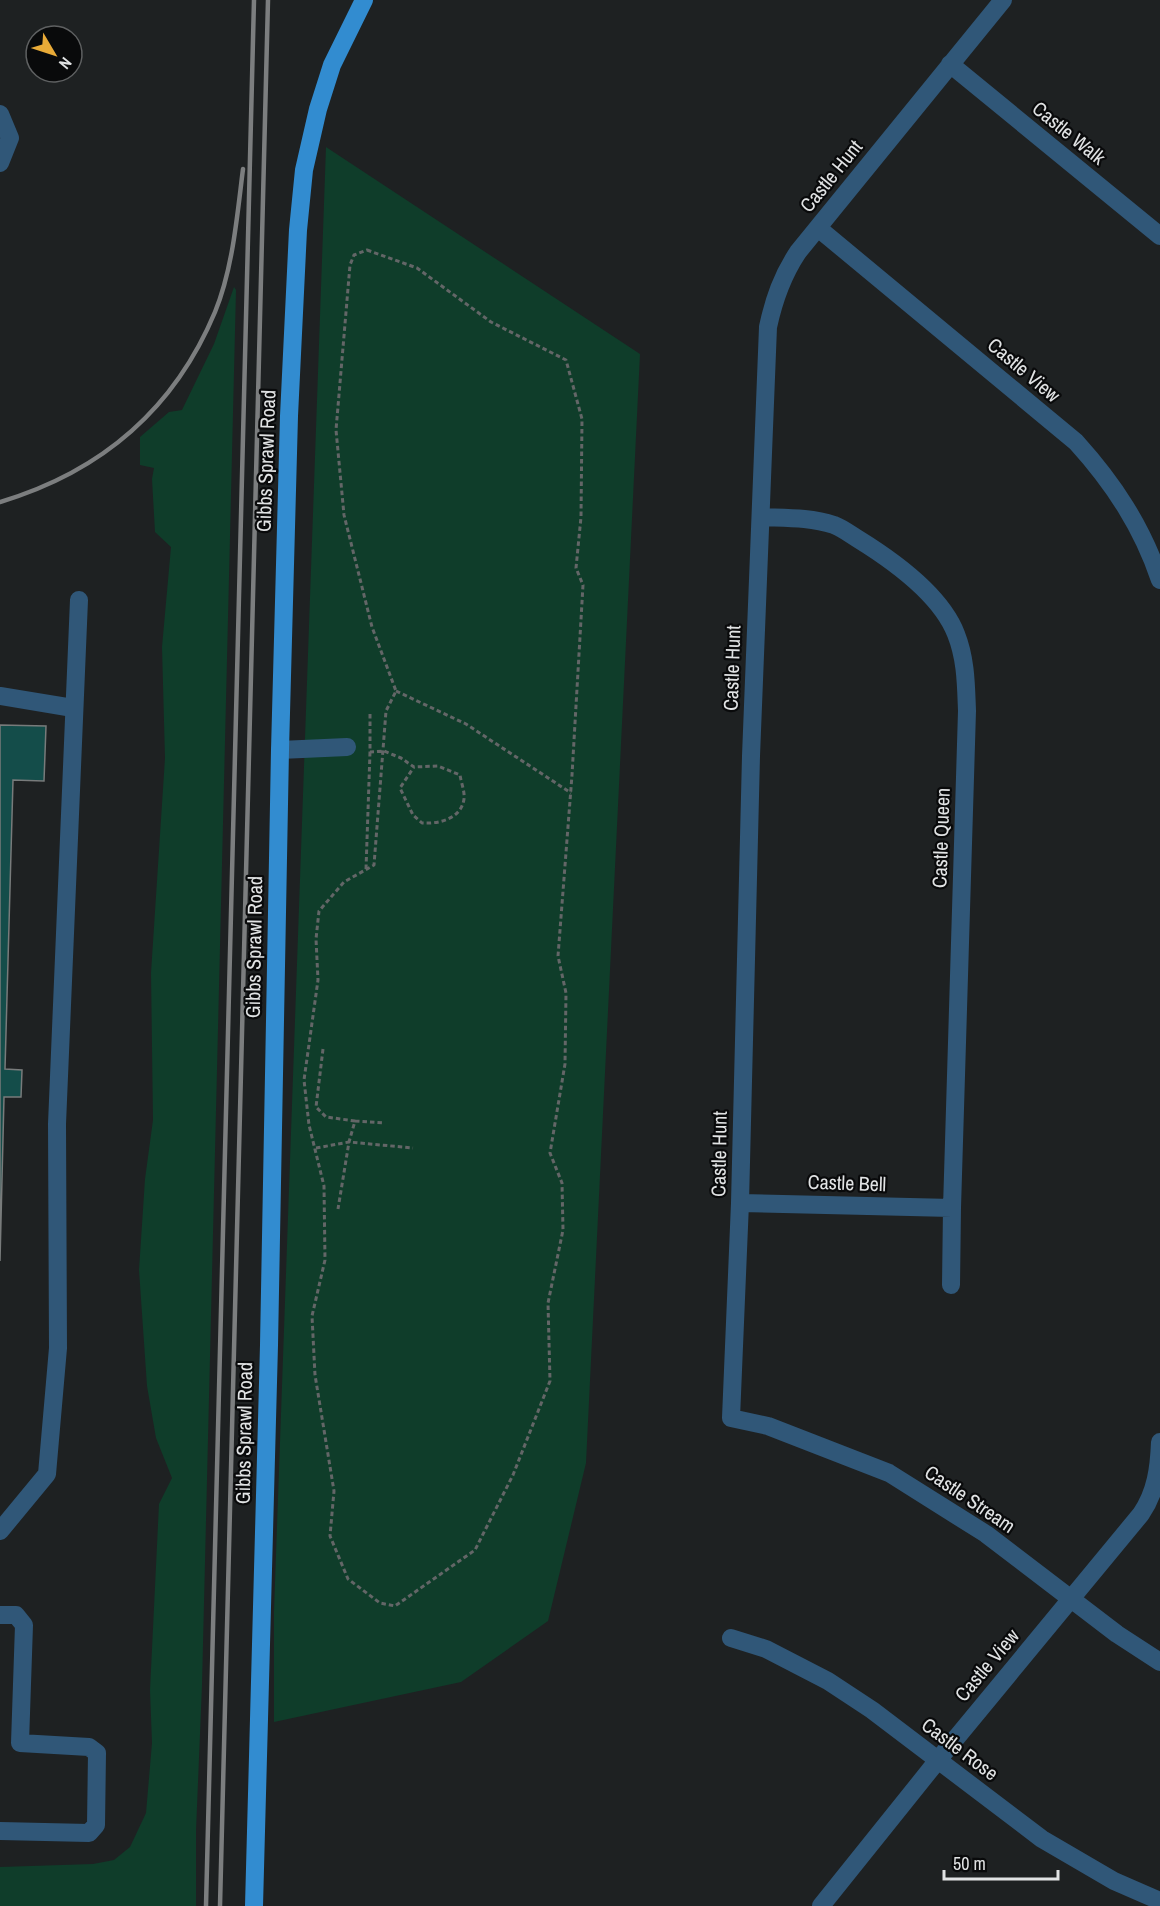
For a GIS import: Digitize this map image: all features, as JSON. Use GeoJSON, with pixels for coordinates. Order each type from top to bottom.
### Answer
{"type":"FeatureCollection","features":[{"type":"Feature","properties":{"kind":"main road","name":"Gibbs Sprawl Road"},"geometry":{"type":"LineString","coordinates":[[254,1906],[269,1333],[280,750],[289,416],[298,230],[304,170],[318,109],[333,65],[363,0]]}},
{"type":"Feature","properties":{"kind":"street","name":"Castle Hunt"},"geometry":{"type":"LineString","coordinates":[[731,1418],[740,1203],[751,756],[768,327],[775,296],[785,271],[1003,0]]}},
{"type":"Feature","properties":{"kind":"street","name":"Castle Walk"},"geometry":{"type":"LineString","coordinates":[[950,64],[1160,236]]}},
{"type":"Feature","properties":{"kind":"street"},"geometry":{"type":"LineString","coordinates":[[0,114],[10,138],[0,163]]}},
{"type":"Feature","properties":{"kind":"street","name":"Castle View"},"geometry":{"type":"LineString","coordinates":[[818,228],[1076,442],[1100,468],[1120,496],[1158,569]]}},
{"type":"Feature","properties":{"kind":"street","name":"Castle Queen"},"geometry":{"type":"LineString","coordinates":[[761,517],[808,518],[837,526],[884,555],[926,592],[939,607],[956,632],[965,662],[968,711],[951,1285]]}},
{"type":"Feature","properties":{"kind":"street"},"geometry":{"type":"LineString","coordinates":[[0,1531],[47,1474],[58,1348],[57,1124],[79,600]]}},
{"type":"Feature","properties":{"kind":"street"},"geometry":{"type":"LineString","coordinates":[[0,696],[73,708]]}},
{"type":"Feature","properties":{"kind":"street"},"geometry":{"type":"LineString","coordinates":[[280,750],[347,747]]}},
{"type":"Feature","properties":{"kind":"street","name":"Castle Bell"},"geometry":{"type":"LineString","coordinates":[[740,1203],[952,1208]]}},
{"type":"Feature","properties":{"kind":"street","name":"Castle Stream"},"geometry":{"type":"LineString","coordinates":[[731,1418],[768,1426],[889,1473],[986,1534],[1117,1634],[1160,1662]]}},
{"type":"Feature","properties":{"kind":"street","name":"Castle View"},"geometry":{"type":"LineString","coordinates":[[821,1906],[1146,1506],[1154,1489],[1160,1442]]}},
{"type":"Feature","properties":{"kind":"street"},"geometry":{"type":"LineString","coordinates":[[0,1615],[16,1615],[24,1625],[20,1743],[89,1747],[97,1754],[96,1825],[89,1833],[0,1831]]}},
{"type":"Feature","properties":{"kind":"street","name":"Castle Rose"},"geometry":{"type":"LineString","coordinates":[[731,1638],[766,1649],[828,1681],[872,1710],[1042,1839],[1114,1881],[1160,1901]]}},
{"type":"Feature","properties":{"kind":"path"},"geometry":{"type":"LineString","coordinates":[[396,692],[386,711],[374,865],[344,882],[319,911],[316,939],[318,980],[304,1080],[309,1125],[324,1186],[325,1260],[312,1316],[315,1375],[334,1491],[330,1536],[348,1579],[380,1603],[395,1606],[475,1550],[513,1474],[550,1381],[548,1303],[563,1230],[562,1183],[550,1153],[565,1064],[566,993],[558,957],[571,793],[583,585],[576,568],[581,517],[582,419],[566,360],[490,322],[417,268],[367,250],[354,255],[350,265],[336,430],[344,516],[372,627],[396,692],[466,723],[571,793]]}},
{"type":"Feature","properties":{"kind":"path"},"geometry":{"type":"LineString","coordinates":[[366,869],[370,714]]}},
{"type":"Feature","properties":{"kind":"path"},"geometry":{"type":"LineString","coordinates":[[370,752],[384,751],[401,758],[414,767],[438,766],[460,775],[465,797],[460,810],[451,818],[436,824],[422,824],[413,815],[400,788],[414,767]]}},
{"type":"Feature","properties":{"kind":"path"},"geometry":{"type":"LineString","coordinates":[[323,1049],[316,1107],[327,1117],[384,1123]]}},
{"type":"Feature","properties":{"kind":"path"},"geometry":{"type":"LineString","coordinates":[[338,1209],[348,1142],[355,1120]]}},
{"type":"Feature","properties":{"kind":"path"},"geometry":{"type":"LineString","coordinates":[[316,1148],[348,1142],[413,1148]]}},
{"type":"Feature","properties":{"kind":"green space"},"geometry":{"type":"Polygon","coordinates":[[[326,147],[640,354],[586,1463],[548,1621],[461,1682],[274,1722],[274,1611],[326,147]]]}},
{"type":"Feature","properties":{"kind":"green space"},"geometry":{"type":"Polygon","coordinates":[[[234,287],[236,290],[202,1685],[196,1831],[196,1906],[0,1906],[0,1867],[93,1864],[114,1860],[130,1847],[146,1813],[152,1743],[150,1690],[159,1504],[172,1478],[156,1438],[147,1386],[139,1270],[145,1179],[153,1120],[151,973],[165,758],[162,647],[171,547],[155,532],[152,479],[154,468],[140,465],[140,437],[169,412],[182,410],[214,344],[234,287]]]}},
{"type":"Feature","properties":{"kind":"building"},"geometry":{"type":"Polygon","coordinates":[[[0,725],[46,726],[44,781],[13,780],[5,1069],[22,1070],[21,1097],[4,1097],[0,1261],[0,725]]]}},
{"type":"Feature","properties":{"kind":"railway"},"geometry":{"type":"LineString","coordinates":[[206,1906],[254,0]]}},
{"type":"Feature","properties":{"kind":"railway"},"geometry":{"type":"LineString","coordinates":[[220,1906],[268,0]]}},
{"type":"Feature","properties":{"kind":"railway"},"geometry":{"type":"LineString","coordinates":[[0,502],[36,489],[101,455],[130,433],[178,379],[198,347],[221,295],[234,242],[243,169]]}}]}
